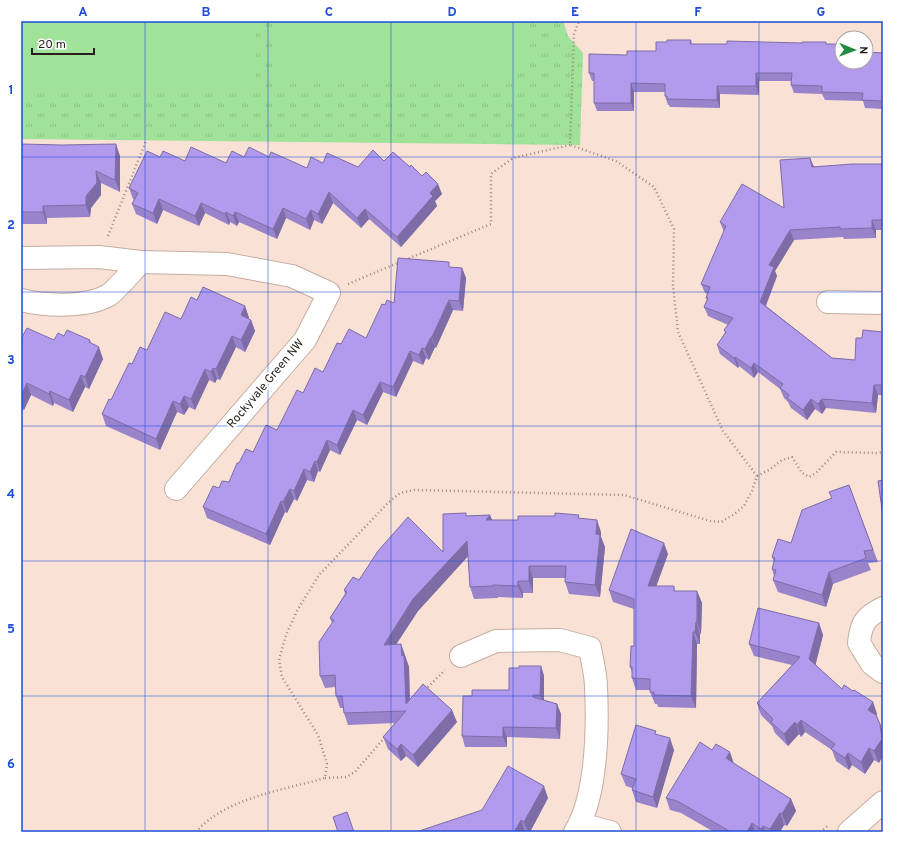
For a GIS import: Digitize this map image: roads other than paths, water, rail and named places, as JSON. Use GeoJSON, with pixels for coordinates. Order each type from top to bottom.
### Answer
{"type":"FeatureCollection","features":[{"type":"Feature","properties":{"kind":"street"},"geometry":{"type":"LineString","coordinates":[[21,258],[100,257],[141,262]]}},
{"type":"Feature","properties":{"kind":"street"},"geometry":{"type":"LineString","coordinates":[[21,300],[53,305],[91,301],[109,294],[141,262]]}},
{"type":"Feature","properties":{"kind":"street","name":"Rockyvale Green NW"},"geometry":{"type":"LineString","coordinates":[[141,262],[228,264],[292,276],[329,293],[305,340],[176,489]]}},
{"type":"Feature","properties":{"kind":"street"},"geometry":{"type":"LineString","coordinates":[[828,302],[883,303]]}},
{"type":"Feature","properties":{"kind":"street"},"geometry":{"type":"LineString","coordinates":[[883,608],[871,614],[861,628],[859,643],[872,664],[883,672]]}},
{"type":"Feature","properties":{"kind":"street"},"geometry":{"type":"LineString","coordinates":[[461,656],[496,641],[560,640],[590,648],[596,686],[596,748],[590,792],[578,828],[610,832]]}},
{"type":"Feature","properties":{"kind":"street"},"geometry":{"type":"LineString","coordinates":[[849,832],[883,802]]}}]}
